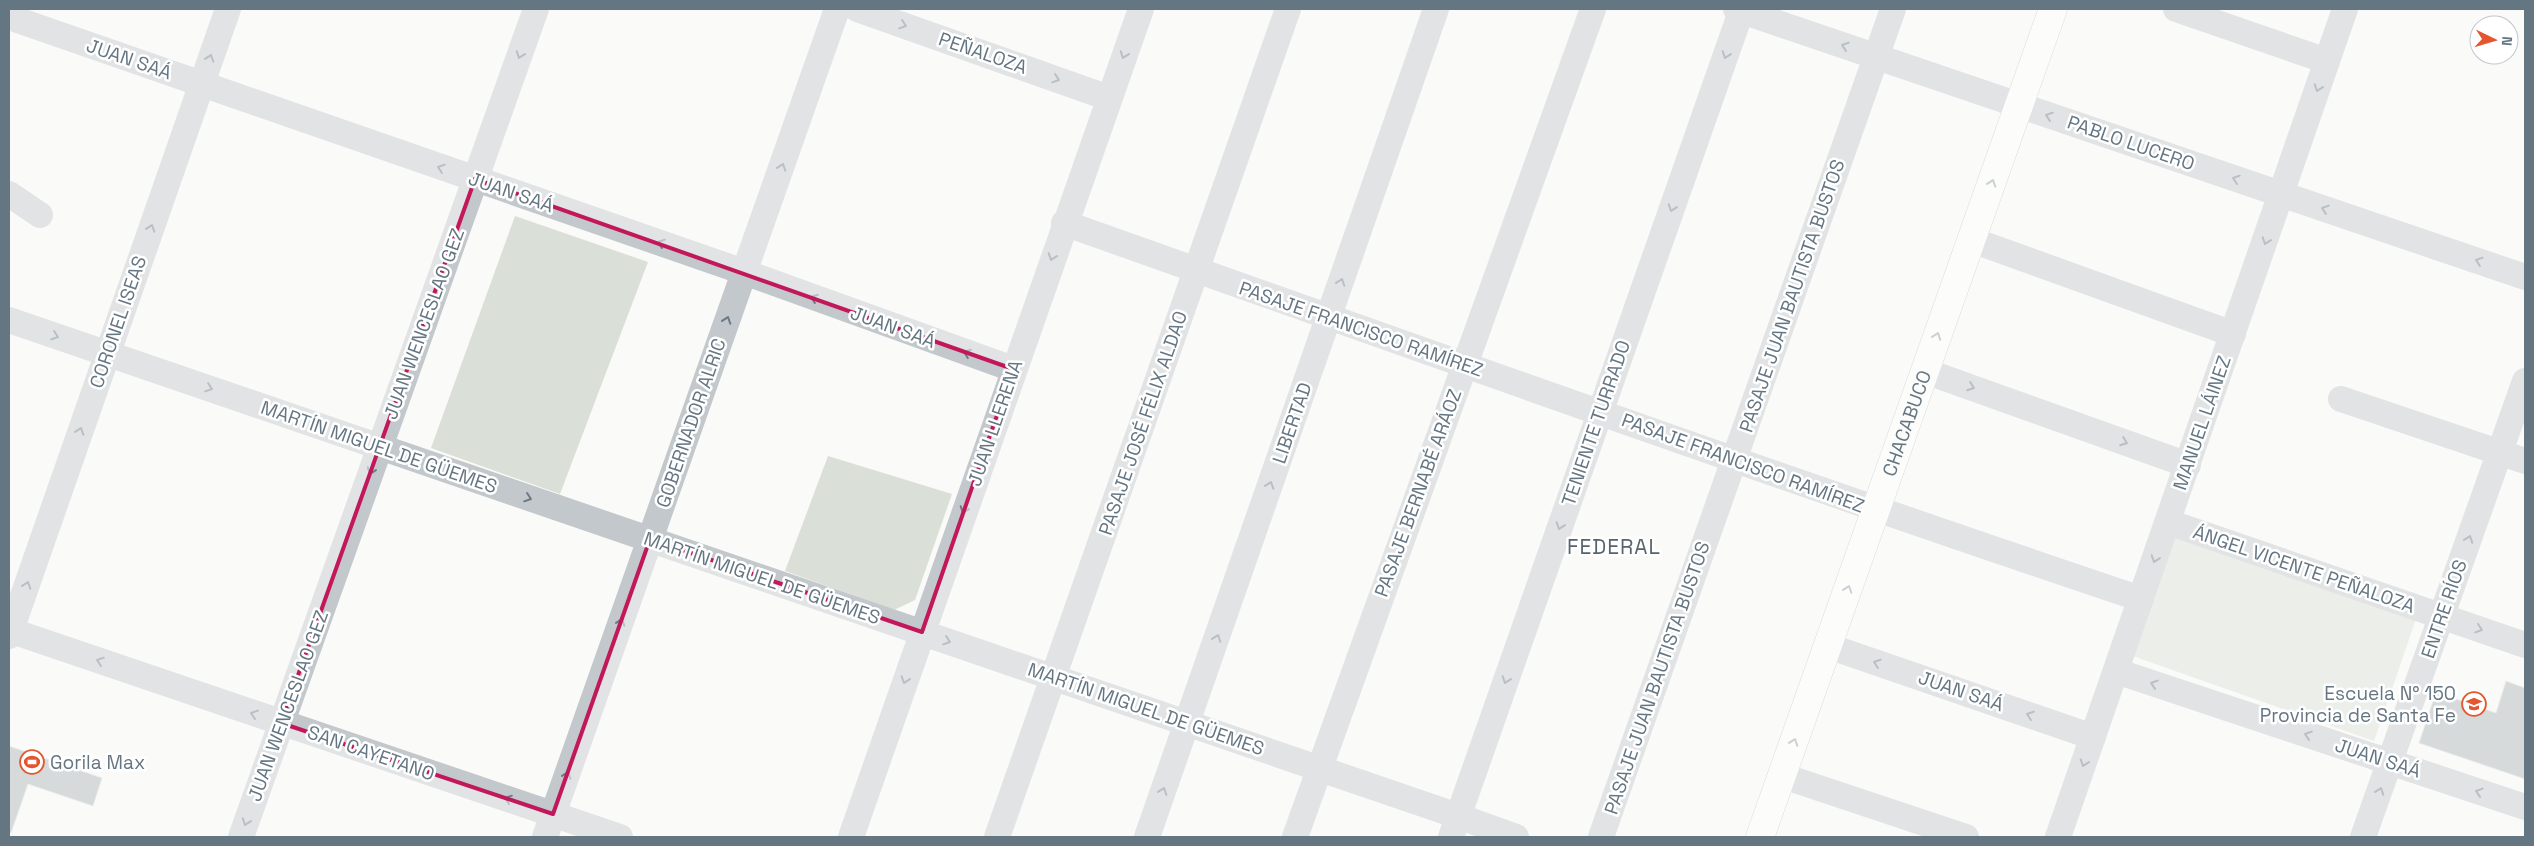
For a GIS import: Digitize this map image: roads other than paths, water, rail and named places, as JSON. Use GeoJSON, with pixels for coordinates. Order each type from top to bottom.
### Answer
{"type":"FeatureCollection","features":[{"type":"Feature","properties":{"kind":"main road","name":"CHACABUCO"},"geometry":{"type":"LineString","coordinates":[[1760,837],[2053,9]]}},
{"type":"Feature","properties":{"kind":"street","name":"CORONEL ISEAS"},"geometry":{"type":"LineString","coordinates":[[9,632],[228,9]]}},
{"type":"Feature","properties":{"kind":"street","name":"JUAN WENCESLAO GEZ"},"geometry":{"type":"LineString","coordinates":[[240,837],[536,9]]}},
{"type":"Feature","properties":{"kind":"street","name":"GOBERNADOR ALRIC"},"geometry":{"type":"LineString","coordinates":[[549,826],[837,9]]}},
{"type":"Feature","properties":{"kind":"street","name":"PEÑALOZA"},"geometry":{"type":"LineString","coordinates":[[857,9],[1109,98]]}},
{"type":"Feature","properties":{"kind":"street","name":"JUAN LLERENA"},"geometry":{"type":"LineString","coordinates":[[851,837],[1064,223],[1141,9]]}},
{"type":"Feature","properties":{"kind":"street","name":"PASAJE JOSÉ FÉLIX ALDAO"},"geometry":{"type":"LineString","coordinates":[[997,837],[1288,9]]}},
{"type":"Feature","properties":{"kind":"street","name":"LIBERTAD"},"geometry":{"type":"LineString","coordinates":[[1147,837],[1436,9]]}},
{"type":"Feature","properties":{"kind":"street","name":"PASAJE BERNABÉ ARÁOZ"},"geometry":{"type":"LineString","coordinates":[[1295,837],[1593,9]]}},
{"type":"Feature","properties":{"kind":"street","name":"PABLO LUCERO"},"geometry":{"type":"LineString","coordinates":[[1740,9],[2019,106],[2525,277]]}},
{"type":"Feature","properties":{"kind":"street","name":"TENIENTE TURRADO"},"geometry":{"type":"LineString","coordinates":[[1455,826],[1740,9]]}},
{"type":"Feature","properties":{"kind":"street","name":"PASAJE JUAN BAUTISTA BUSTOS"},"geometry":{"type":"LineString","coordinates":[[1601,837],[1893,9]]}},
{"type":"Feature","properties":{"kind":"street"},"geometry":{"type":"LineString","coordinates":[[2176,9],[2327,61]]}},
{"type":"Feature","properties":{"kind":"street","name":"MANUEL LÁINEZ"},"geometry":{"type":"LineString","coordinates":[[2058,837],[2345,9]]}},
{"type":"Feature","properties":{"kind":"street","name":"JUAN SAÁ"},"geometry":{"type":"LineString","coordinates":[[9,17],[744,272],[1013,369]]}},
{"type":"Feature","properties":{"kind":"street"},"geometry":{"type":"LineString","coordinates":[[9,194],[40,215]]}},
{"type":"Feature","properties":{"kind":"street","name":"PASAJE FRANCISCO RAMÍREZ"},"geometry":{"type":"LineString","coordinates":[[1064,223],[1328,318],[1876,510],[2141,599]]}},
{"type":"Feature","properties":{"kind":"street"},"geometry":{"type":"LineString","coordinates":[[1972,240],[2233,334]]}},
{"type":"Feature","properties":{"kind":"street","name":"MARTÍN MIGUEL DE GÜEMES"},"geometry":{"type":"LineString","coordinates":[[9,320],[1319,768],[1455,826],[1516,837]]}},
{"type":"Feature","properties":{"kind":"street"},"geometry":{"type":"LineString","coordinates":[[1925,371],[2188,465]]}},
{"type":"Feature","properties":{"kind":"street","name":"ENTRE RÍOS"},"geometry":{"type":"LineString","coordinates":[[2363,837],[2525,381]]}},
{"type":"Feature","properties":{"kind":"street"},"geometry":{"type":"LineString","coordinates":[[2341,399],[2525,461]]}},
{"type":"Feature","properties":{"kind":"street","name":"ÁNGEL VICENTE PEÑALOZA"},"geometry":{"type":"LineString","coordinates":[[2168,522],[2525,645]]}},
{"type":"Feature","properties":{"kind":"street","name":"SAN CAYETANO"},"geometry":{"type":"LineString","coordinates":[[9,632],[281,723],[549,826],[620,837]]}},
{"type":"Feature","properties":{"kind":"street","name":"JUAN SAÁ"},"geometry":{"type":"LineString","coordinates":[[1828,646],[2093,737]]}},
{"type":"Feature","properties":{"kind":"street","name":"JUAN SAÁ"},"geometry":{"type":"LineString","coordinates":[[2116,672],[2525,807]]}},
{"type":"Feature","properties":{"kind":"street"},"geometry":{"type":"LineString","coordinates":[[1783,776],[1966,837]]}},
{"type":"Feature","properties":{"kind":"place","name":"Escuela N° 150 Provincia de Santa Fe"},"geometry":{"type":"Point","coordinates":[2474,704]}},
{"type":"Feature","properties":{"kind":"place","name":"Gorila Max"},"geometry":{"type":"Point","coordinates":[32,762]}},
{"type":"Feature","properties":{"kind":"district","name":"FEDERAL"},"geometry":{"type":"Point","coordinates":[1614,546]}}]}
